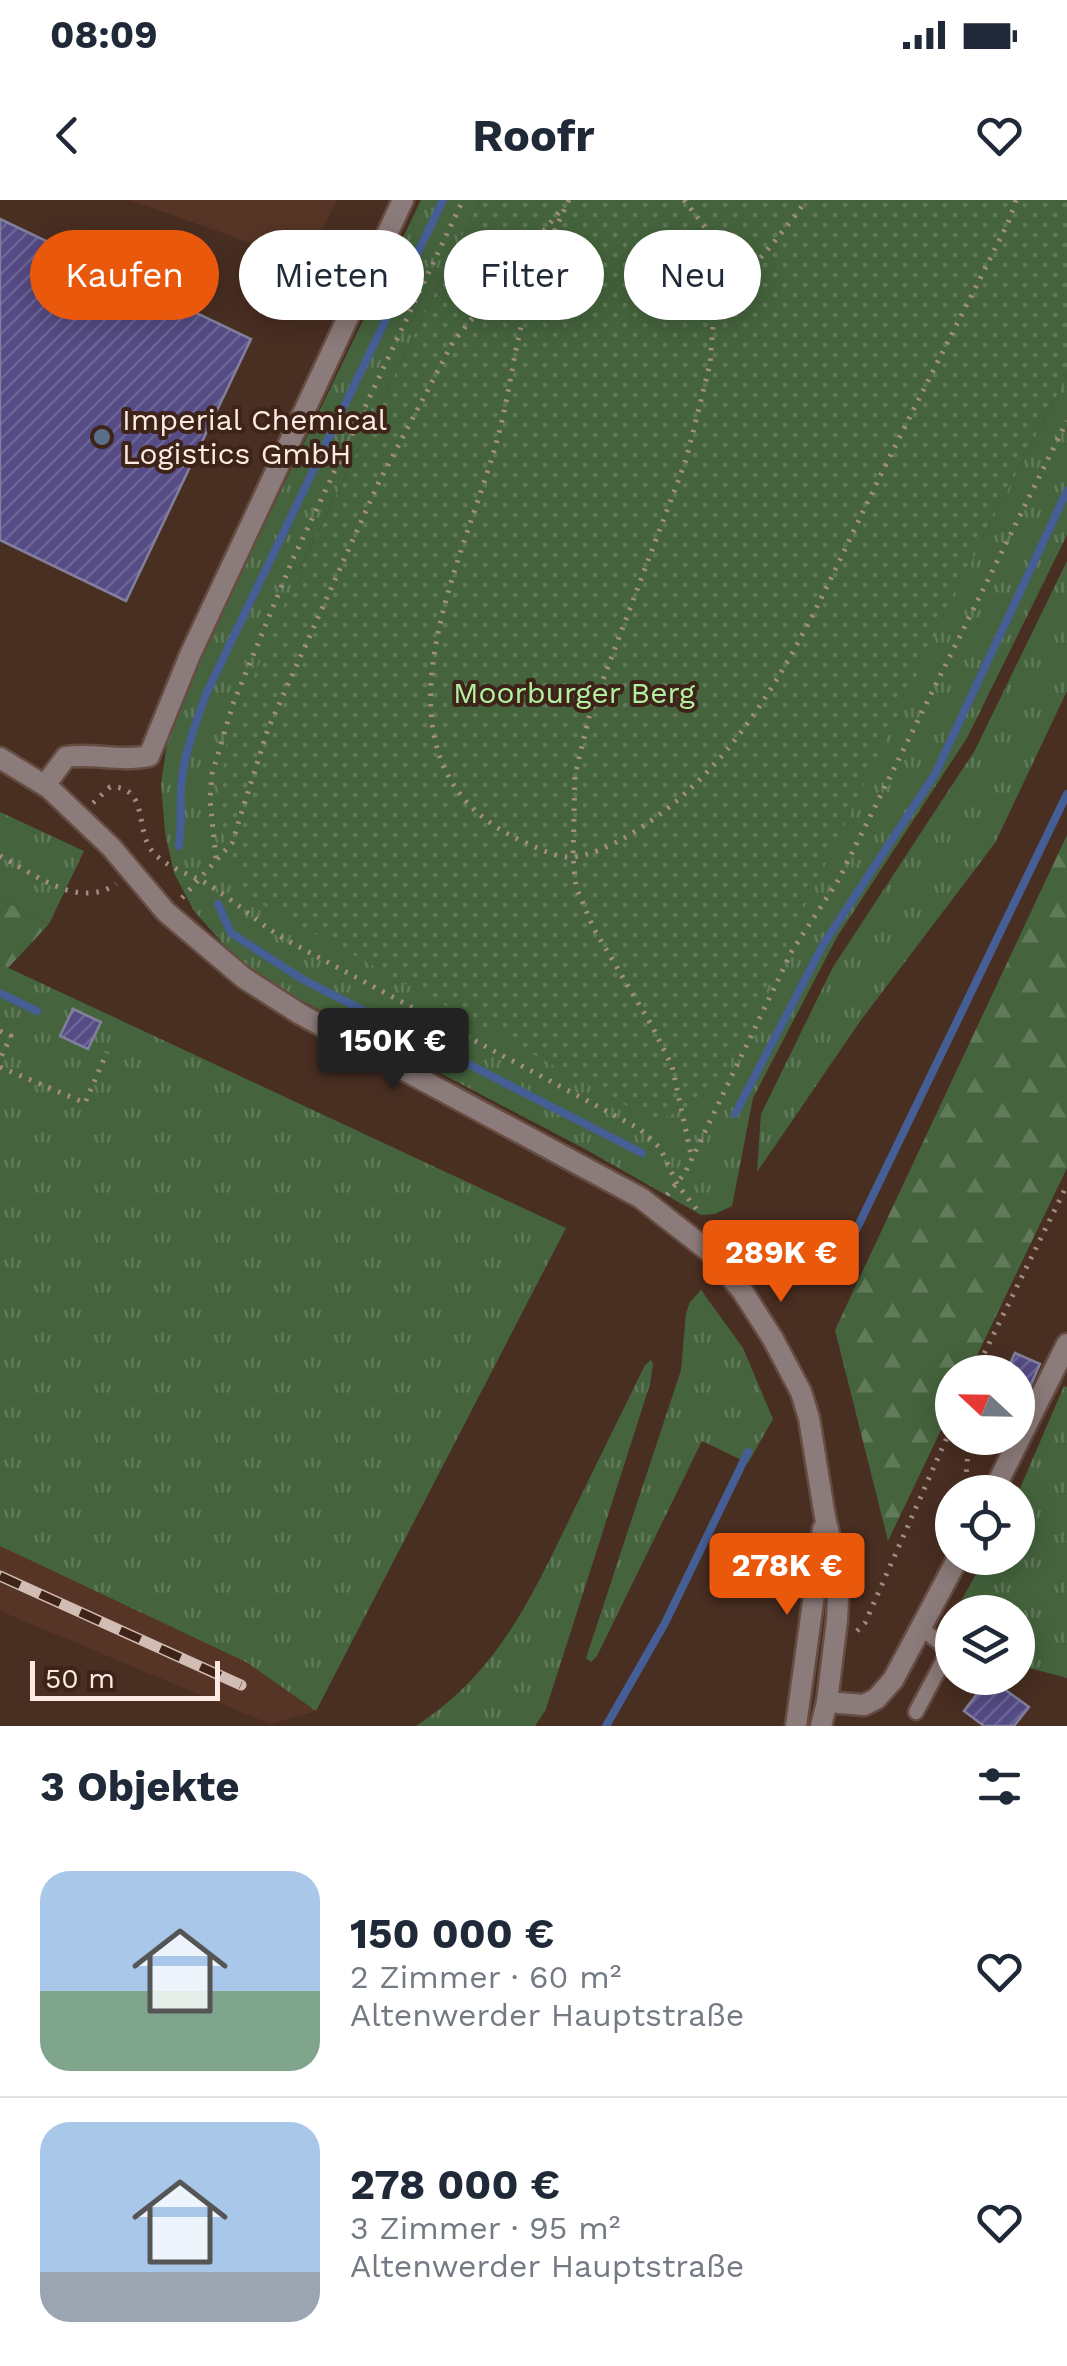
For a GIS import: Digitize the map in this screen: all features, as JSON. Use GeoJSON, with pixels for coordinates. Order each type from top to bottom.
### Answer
{"type":"FeatureCollection","features":[{"type":"Feature","properties":{"kind":"street"},"geometry":{"type":"LineString","coordinates":[[45,786],[66,757],[93,754],[129,760],[149,756],[190,655],[403,200]]}},
{"type":"Feature","properties":{"kind":"street"},"geometry":{"type":"LineString","coordinates":[[0,758],[45,786],[134,872],[166,912],[203,946],[276,999],[641,1198],[698,1241],[743,1292],[801,1392],[839,1576],[834,1650],[821,1726]]}},
{"type":"Feature","properties":{"kind":"street"},"geometry":{"type":"LineString","coordinates":[[1001,1475],[1067,1344]]}},
{"type":"Feature","properties":{"kind":"street"},"geometry":{"type":"LineString","coordinates":[[799,1726],[825,1517]]}},
{"type":"Feature","properties":{"kind":"street"},"geometry":{"type":"LineString","coordinates":[[799,1726],[827,1702],[861,1706],[876,1699],[894,1680],[949,1575]]}},
{"type":"Feature","properties":{"kind":"lane"},"geometry":{"type":"LineString","coordinates":[[916,1712],[949,1650],[921,1628]]}},
{"type":"Feature","properties":{"kind":"path"},"geometry":{"type":"LineString","coordinates":[[216,859],[210,800],[212,774],[233,704],[292,561],[463,200]]}},
{"type":"Feature","properties":{"kind":"path"},"geometry":{"type":"LineString","coordinates":[[166,912],[222,856],[236,834],[253,766],[268,728],[372,498],[453,342],[569,200]]}},
{"type":"Feature","properties":{"kind":"path"},"geometry":{"type":"LineString","coordinates":[[569,200],[537,272],[525,312],[505,414],[449,585],[429,688],[441,760],[454,789],[470,808],[527,844],[573,857],[605,847],[662,812],[690,790],[749,722],[810,621],[1016,200]]}},
{"type":"Feature","properties":{"kind":"path"},"geometry":{"type":"LineString","coordinates":[[684,200],[707,230]]}},
{"type":"Feature","properties":{"kind":"path"},"geometry":{"type":"LineString","coordinates":[[761,257],[806,200]]}},
{"type":"Feature","properties":{"kind":"path"},"geometry":{"type":"LineString","coordinates":[[692,1159],[672,1066],[594,928],[576,887],[575,775],[581,745],[686,460],[710,364],[714,320]]}},
{"type":"Feature","properties":{"kind":"path"},"geometry":{"type":"LineString","coordinates":[[94,802],[110,787],[127,791],[141,812],[150,849],[166,862],[200,879],[274,933],[640,1129],[660,1148],[677,1184],[792,951],[839,878],[1067,422]]}},
{"type":"Feature","properties":{"kind":"path"},"geometry":{"type":"LineString","coordinates":[[0,856],[72,892],[107,890],[134,872]]}},
{"type":"Feature","properties":{"kind":"path"},"geometry":{"type":"LineString","coordinates":[[0,1031],[10,1036],[0,1063],[84,1104],[107,1052]]}},
{"type":"Feature","properties":{"kind":"path"},"geometry":{"type":"LineString","coordinates":[[983,1355],[1067,1184]]}},
{"type":"Feature","properties":{"kind":"path"},"geometry":{"type":"LineString","coordinates":[[834,1650],[865,1623],[939,1455]]}},
{"type":"Feature","properties":{"kind":"shaded area"},"geometry":{"type":"Polygon","coordinates":[[[130,200],[337,200],[322,230],[239,230],[239,239],[130,200]]]}},
{"type":"Feature","properties":{"kind":"shaded area"},"geometry":{"type":"Polygon","coordinates":[[[0,1546],[246,1662],[316,1711],[270,1724],[0,1611],[0,1546]]]}},
{"type":"Feature","properties":{"kind":"green space"},"geometry":{"type":"Polygon","coordinates":[[[421,200],[480,200],[465,230],[444,230],[444,274],[424,315],[424,230],[407,230],[421,200]]]}},
{"type":"Feature","properties":{"kind":"green space","name":"Moorburger Berg"},"geometry":{"type":"Polygon","coordinates":[[[480,200],[1067,200],[1067,375],[982,540],[715,1093],[656,1122],[245,895],[217,817],[227,739],[295,579],[444,274],[444,320],[604,320],[604,230],[465,230],[480,200]]]}},
{"type":"Feature","properties":{"kind":"green space"},"geometry":{"type":"Polygon","coordinates":[[[363,320],[421,320],[295,579],[982,540],[1067,375],[1067,535],[967,738],[837,937],[753,1098],[732,1206],[715,1214],[701,1215],[585,1149],[249,973],[194,911],[174,873],[165,833],[161,784],[168,736],[181,698],[363,320]]]}},
{"type":"Feature","properties":{"kind":"green space"},"geometry":{"type":"Polygon","coordinates":[[[1067,561],[1067,691],[995,843],[861,1020],[757,1172],[761,1114],[833,967],[975,750],[1067,561]]]}},
{"type":"Feature","properties":{"kind":"green space"},"geometry":{"type":"Polygon","coordinates":[[[0,812],[84,851],[49,924],[0,899],[0,812]]]}},
{"type":"Feature","properties":{"kind":"green space"},"geometry":{"type":"Polygon","coordinates":[[[1067,835],[1067,1168],[977,1355],[935,1355],[935,1443],[888,1541],[835,1330],[1067,835]]]}},
{"type":"Feature","properties":{"kind":"green space"},"geometry":{"type":"Polygon","coordinates":[[[0,899],[49,924],[8,968],[0,964],[0,899]]]}},
{"type":"Feature","properties":{"kind":"green space"},"geometry":{"type":"Polygon","coordinates":[[[0,964],[566,1228],[316,1711],[246,1662],[0,1546],[0,964]]]}},
{"type":"Feature","properties":{"kind":"green space"},"geometry":{"type":"Polygon","coordinates":[[[701,1290],[743,1348],[773,1419],[748,1463],[702,1441],[591,1662],[586,1658],[681,1370],[686,1313],[701,1290]]]}},
{"type":"Feature","properties":{"kind":"green space"},"geometry":{"type":"Polygon","coordinates":[[[651,1360],[650,1384],[546,1709],[535,1726],[416,1726],[468,1683],[508,1634],[540,1578],[645,1365],[651,1360]]]}},
{"type":"Feature","properties":{"kind":"green space"},"geometry":{"type":"Polygon","coordinates":[[[1064,1386],[1067,1387],[1067,1678],[1035,1670],[1035,1595],[964,1595],[976,1575],[1035,1575],[1035,1475],[1026,1475],[1064,1386]]]}},
{"type":"Feature","properties":{"kind":"building","name":"Imperial Chemical Logistics GmbH"},"geometry":{"type":"Polygon","coordinates":[[[0,219],[30,233],[30,320],[211,320],[251,339],[126,601],[0,540],[0,219]]]}},
{"type":"Feature","properties":{"kind":"building"},"geometry":{"type":"Polygon","coordinates":[[[73,1009],[101,1022],[88,1049],[60,1036],[73,1009]]]}},
{"type":"Feature","properties":{"kind":"building"},"geometry":{"type":"Polygon","coordinates":[[[976,1695],[1012,1695],[1029,1707],[1014,1726],[984,1726],[964,1711],[976,1695]]]}},
{"type":"Feature","properties":{"kind":"waterway"},"geometry":{"type":"LineString","coordinates":[[179,846],[184,766],[207,692],[443,200]]}},
{"type":"Feature","properties":{"kind":"waterway"},"geometry":{"type":"LineString","coordinates":[[735,1114],[823,945],[935,774],[1067,491]]}},
{"type":"Feature","properties":{"kind":"waterway"},"geometry":{"type":"LineString","coordinates":[[845,1253],[1067,794]]}},
{"type":"Feature","properties":{"kind":"waterway"},"geometry":{"type":"LineString","coordinates":[[218,904],[231,933],[302,979],[642,1153]]}},
{"type":"Feature","properties":{"kind":"waterway"},"geometry":{"type":"LineString","coordinates":[[0,993],[37,1011]]}},
{"type":"Feature","properties":{"kind":"waterway"},"geometry":{"type":"LineString","coordinates":[[606,1726],[665,1623],[748,1452]]}},
{"type":"Feature","properties":{"kind":"railway"},"geometry":{"type":"LineString","coordinates":[[0,1576],[241,1685]]}},
{"type":"Feature","properties":{"kind":"place","name":"Imperial Chemical Logistics GmbH"},"geometry":{"type":"Point","coordinates":[102,437]}}]}
